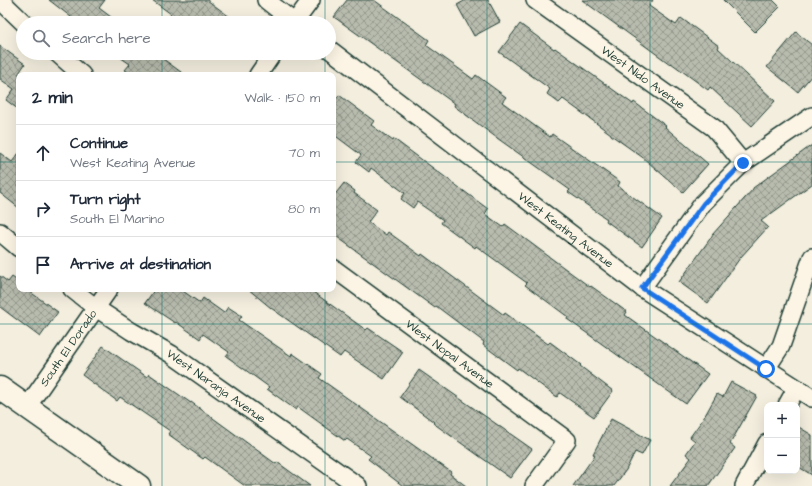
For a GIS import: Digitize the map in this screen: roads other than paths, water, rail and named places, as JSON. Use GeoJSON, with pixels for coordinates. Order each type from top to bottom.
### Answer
{"type":"FeatureCollection","features":[{"type":"Feature","properties":{"kind":"main road"},"geometry":{"type":"LineString","coordinates":[[0,388],[126,483]]}},
{"type":"Feature","properties":{"kind":"street"},"geometry":{"type":"LineString","coordinates":[[0,0],[17,16]]}},
{"type":"Feature","properties":{"kind":"street"},"geometry":{"type":"LineString","coordinates":[[266,0],[286,16]]}},
{"type":"Feature","properties":{"kind":"street"},"geometry":{"type":"LineString","coordinates":[[300,16],[311,0]]}},
{"type":"Feature","properties":{"kind":"street","name":"West Nido Avenue"},"geometry":{"type":"LineString","coordinates":[[535,0],[714,128],[743,163]]}},
{"type":"Feature","properties":{"kind":"street","name":"West Keating Avenue"},"geometry":{"type":"LineString","coordinates":[[336,54],[642,288],[812,398]]}},
{"type":"Feature","properties":{"kind":"street"},"geometry":{"type":"LineString","coordinates":[[65,60],[79,72]]}},
{"type":"Feature","properties":{"kind":"street"},"geometry":{"type":"LineString","coordinates":[[260,72],[268,60]]}},
{"type":"Feature","properties":{"kind":"street"},"geometry":{"type":"LineString","coordinates":[[642,288],[704,203],[743,163],[812,116]]}},
{"type":"Feature","properties":{"kind":"street"},"geometry":{"type":"LineString","coordinates":[[0,232],[16,245]]}},
{"type":"Feature","properties":{"kind":"street"},"geometry":{"type":"LineString","coordinates":[[766,369],[781,346],[812,257]]}},
{"type":"Feature","properties":{"kind":"street","name":"West Nopal Avenue"},"geometry":{"type":"LineString","coordinates":[[336,270],[567,440],[534,486]]}},
{"type":"Feature","properties":{"kind":"street","name":"West Naranja Avenue"},"geometry":{"type":"LineString","coordinates":[[76,292],[96,308],[131,331],[171,354],[358,486]]}},
{"type":"Feature","properties":{"kind":"street","name":"South El Dorado"},"geometry":{"type":"LineString","coordinates":[[28,408],[107,292]]}},
{"type":"Feature","properties":{"kind":"street"},"geometry":{"type":"LineString","coordinates":[[789,402],[796,389]]}},
{"type":"Feature","properties":{"kind":"street"},"geometry":{"type":"LineString","coordinates":[[744,486],[764,449]]}}]}
